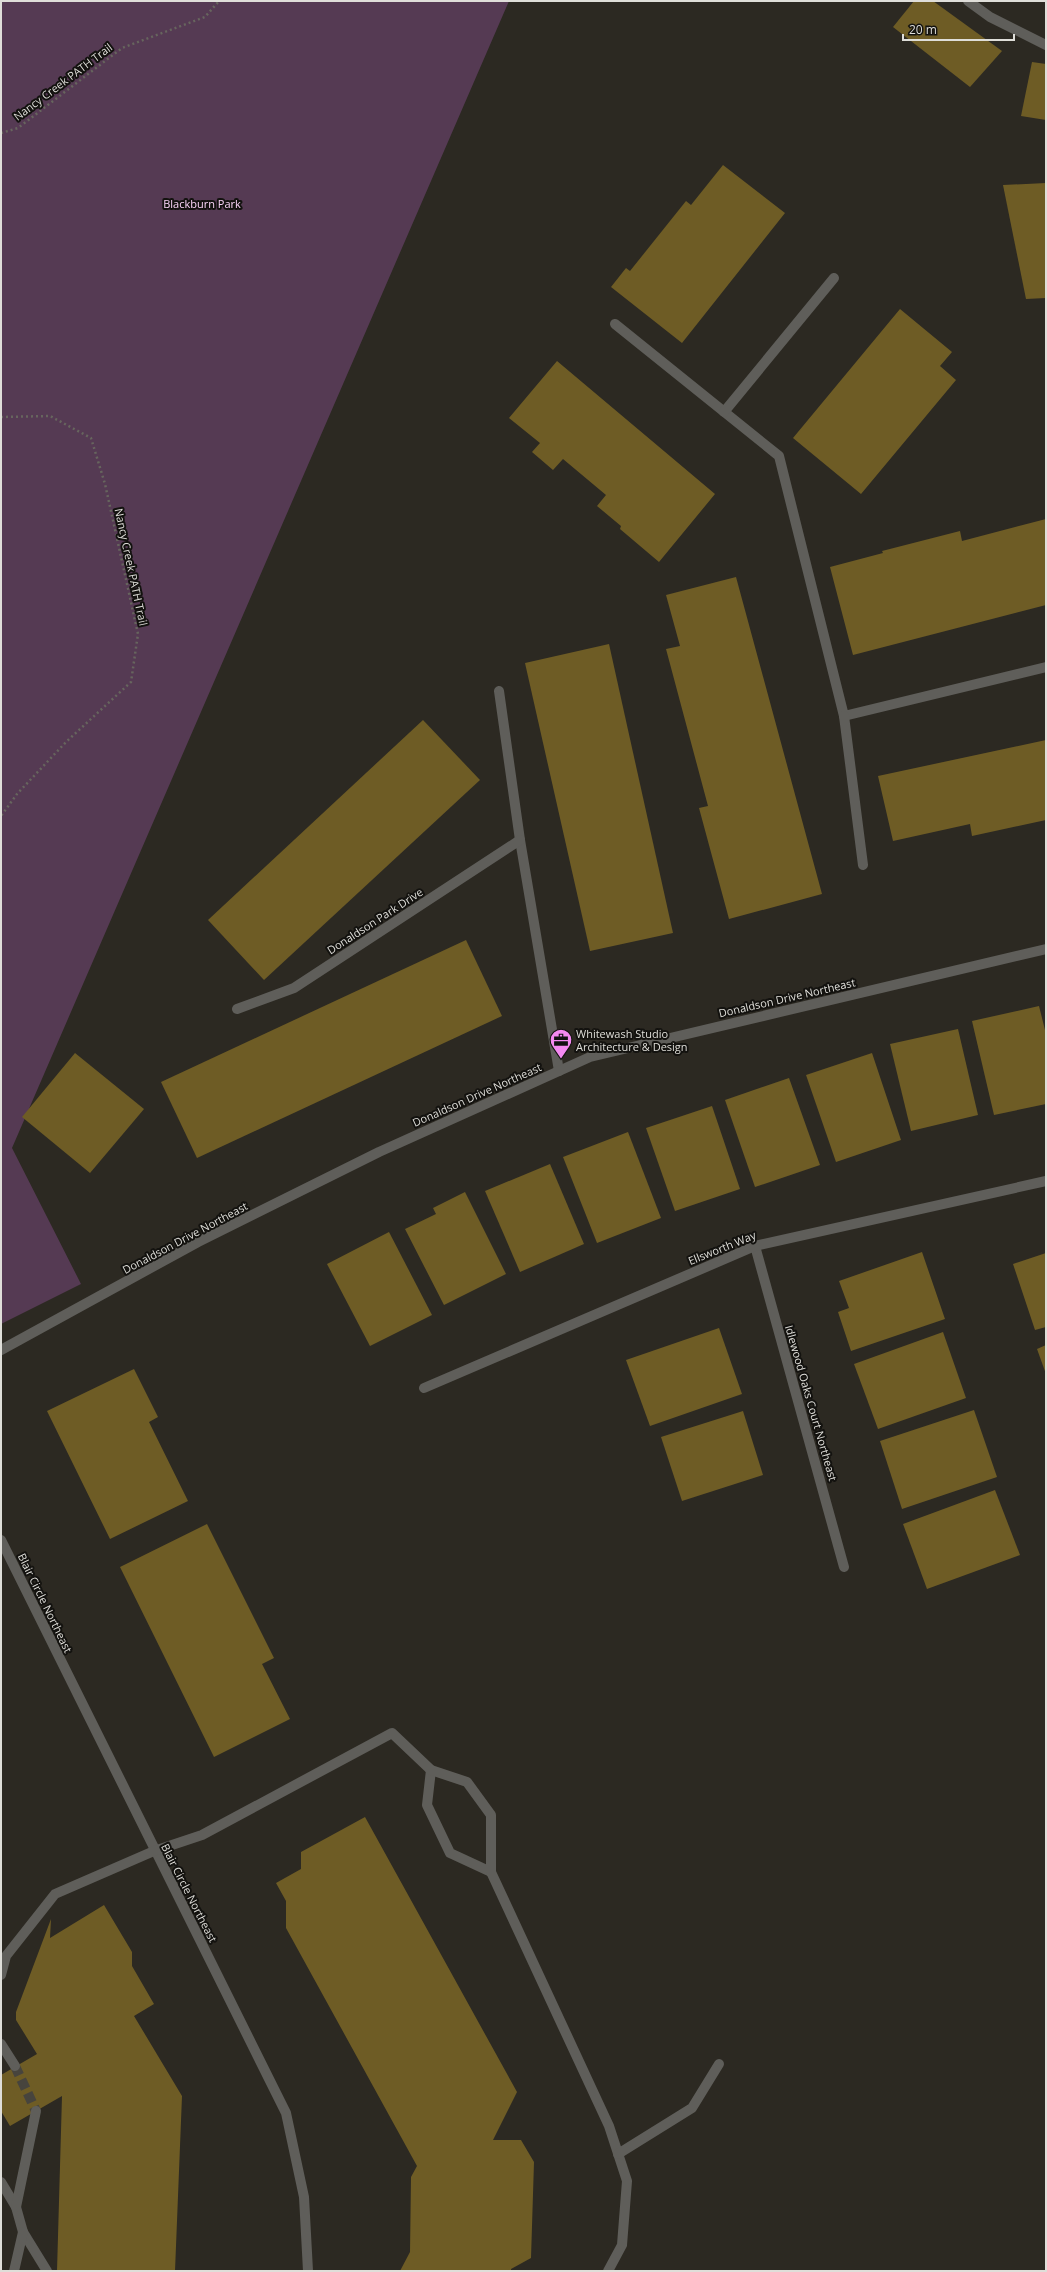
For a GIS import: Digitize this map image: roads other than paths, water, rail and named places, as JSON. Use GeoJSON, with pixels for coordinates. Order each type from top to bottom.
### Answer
{"type":"FeatureCollection","features":[{"type":"Feature","properties":{"kind":"street"},"geometry":{"type":"LineString","coordinates":[[968,1],[990,17],[1046,45]]}},
{"type":"Feature","properties":{"kind":"street"},"geometry":{"type":"LineString","coordinates":[[724,412],[834,278]]}},
{"type":"Feature","properties":{"kind":"street"},"geometry":{"type":"LineString","coordinates":[[615,324],[779,456],[844,716],[864,865]]}},
{"type":"Feature","properties":{"kind":"street"},"geometry":{"type":"LineString","coordinates":[[844,716],[1046,667]]}},
{"type":"Feature","properties":{"kind":"street"},"geometry":{"type":"LineString","coordinates":[[498,691],[520,840],[559,1071]]}},
{"type":"Feature","properties":{"kind":"street","name":"Donaldson Park Drive"},"geometry":{"type":"LineString","coordinates":[[237,1009],[294,988],[520,840]]}},
{"type":"Feature","properties":{"kind":"street","name":"Donaldson Drive Northeast"},"geometry":{"type":"LineString","coordinates":[[1,1350],[198,1242],[380,1152],[590,1057],[1046,949]]}},
{"type":"Feature","properties":{"kind":"street","name":"Ellsworth Way"},"geometry":{"type":"LineString","coordinates":[[424,1388],[755,1246],[1046,1181]]}},
{"type":"Feature","properties":{"kind":"street","name":"Idlewood Oaks Court Northeast"},"geometry":{"type":"LineString","coordinates":[[755,1246],[844,1567]]}},
{"type":"Feature","properties":{"kind":"street","name":"Blair Circle Northeast"},"geometry":{"type":"LineString","coordinates":[[1,1540],[154,1851],[286,2112],[304,2198],[308,2271]]}},
{"type":"Feature","properties":{"kind":"street"},"geometry":{"type":"LineString","coordinates":[[1,1975],[6,1956],[55,1894],[154,1851],[202,1835],[392,1733],[431,1770],[467,1782],[491,1815],[491,1872],[609,2126],[627,2180],[622,2245],[608,2271]]}},
{"type":"Feature","properties":{"kind":"street"},"geometry":{"type":"LineString","coordinates":[[431,1770],[427,1805],[450,1853],[491,1872]]}},
{"type":"Feature","properties":{"kind":"street"},"geometry":{"type":"LineString","coordinates":[[1,2044],[15,2066]]}},
{"type":"Feature","properties":{"kind":"street"},"geometry":{"type":"LineString","coordinates":[[618,2154],[692,2108],[720,2064]]}},
{"type":"Feature","properties":{"kind":"street"},"geometry":{"type":"LineString","coordinates":[[16,2207],[36,2111]]}},
{"type":"Feature","properties":{"kind":"street"},"geometry":{"type":"LineString","coordinates":[[1,2182],[16,2207],[23,2232],[47,2271]]}},
{"type":"Feature","properties":{"kind":"street"},"geometry":{"type":"LineString","coordinates":[[14,2271],[23,2232]]}},
{"type":"Feature","properties":{"kind":"tunnel"},"geometry":{"type":"LineString","coordinates":[[15,2066],[36,2111]]}},
{"type":"Feature","properties":{"kind":"place","name":"Whitewash Studio Architecture & Design"},"geometry":{"type":"Point","coordinates":[561,1060]}},
{"type":"Feature","properties":{"kind":"park label","name":"Blackburn Park"},"geometry":{"type":"Point","coordinates":[202,204]}}]}
